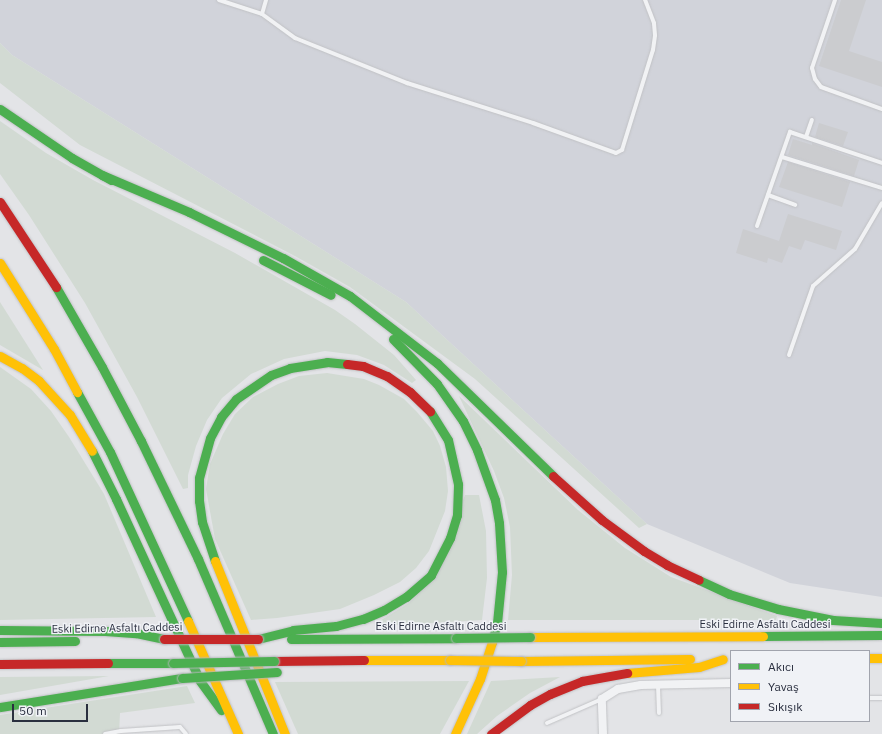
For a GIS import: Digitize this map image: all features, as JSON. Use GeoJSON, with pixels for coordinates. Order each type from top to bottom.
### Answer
{"type":"FeatureCollection","features":[{"type":"Feature","properties":{"kind":"highway"},"geometry":{"type":"LineString","coordinates":[[0,109],[33,133],[102,175],[342,301],[367,318],[399,344],[437,384],[463,421],[478,450],[495,500],[499,523],[502,572],[501,597],[490,650],[469,707],[455,734]]}},
{"type":"Feature","properties":{"kind":"highway"},"geometry":{"type":"LineString","coordinates":[[102,175],[189,212],[283,258],[350,296],[437,363],[572,494],[620,535],[650,555],[710,586],[757,603],[833,620],[882,623]]}},
{"type":"Feature","properties":{"kind":"highway"},"geometry":{"type":"LineString","coordinates":[[0,202],[68,307],[141,440],[198,559],[273,734]]}},
{"type":"Feature","properties":{"kind":"highway"},"geometry":{"type":"LineString","coordinates":[[0,263],[54,349],[110,452],[160,557],[237,732]]}},
{"type":"Feature","properties":{"kind":"highway"},"geometry":{"type":"LineString","coordinates":[[0,356],[22,368],[39,380],[70,416],[89,446],[116,499],[200,682],[237,732]]}},
{"type":"Feature","properties":{"kind":"highway"},"geometry":{"type":"LineString","coordinates":[[258,639],[293,630],[336,626],[363,619],[384,610],[418,588],[431,575],[441,558],[450,538],[457,515],[458,484],[453,456],[448,440],[431,412],[410,392],[387,376],[363,366],[327,362],[290,368],[271,375],[254,385],[236,399],[221,417],[210,438],[204,457],[199,478],[199,501],[202,522],[209,546],[284,734]]}},
{"type":"Feature","properties":{"kind":"highway"},"geometry":{"type":"LineString","coordinates":[[0,630],[105,631],[136,633],[164,639]]}},
{"type":"Feature","properties":{"kind":"highway","name":"Eski Edirne Asfaltı Caddesi"},"geometry":{"type":"LineString","coordinates":[[0,642],[164,639],[882,635]]}},
{"type":"Feature","properties":{"kind":"highway"},"geometry":{"type":"LineString","coordinates":[[870,658],[882,658]]}},
{"type":"Feature","properties":{"kind":"highway"},"geometry":{"type":"LineString","coordinates":[[0,664],[727,659]]}},
{"type":"Feature","properties":{"kind":"highway"},"geometry":{"type":"LineString","coordinates":[[491,734],[530,705],[550,694],[582,681],[631,672],[699,667],[727,659]]}},
{"type":"Feature","properties":{"kind":"highway"},"geometry":{"type":"LineString","coordinates":[[304,670],[364,661]]}},
{"type":"Feature","properties":{"kind":"highway"},"geometry":{"type":"LineString","coordinates":[[0,707],[155,681],[280,672]]}},
{"type":"Feature","properties":{"kind":"street"},"geometry":{"type":"LineString","coordinates":[[603,734],[602,699],[618,689],[658,684],[730,683]]}},
{"type":"Feature","properties":{"kind":"lane"},"geometry":{"type":"LineString","coordinates":[[219,0],[262,14],[295,38],[407,83],[533,123],[616,153],[622,150],[653,50],[655,35],[654,23],[650,7],[645,0]]}},
{"type":"Feature","properties":{"kind":"lane"},"geometry":{"type":"LineString","coordinates":[[262,14],[266,0]]}},
{"type":"Feature","properties":{"kind":"lane"},"geometry":{"type":"LineString","coordinates":[[835,0],[812,68],[815,79],[821,87],[882,109]]}},
{"type":"Feature","properties":{"kind":"lane"},"geometry":{"type":"LineString","coordinates":[[806,137],[812,120]]}},
{"type":"Feature","properties":{"kind":"lane"},"geometry":{"type":"LineString","coordinates":[[757,226],[790,132],[882,163]]}},
{"type":"Feature","properties":{"kind":"lane"},"geometry":{"type":"LineString","coordinates":[[782,157],[882,188]]}},
{"type":"Feature","properties":{"kind":"lane"},"geometry":{"type":"LineString","coordinates":[[768,195],[794,205]]}},
{"type":"Feature","properties":{"kind":"lane"},"geometry":{"type":"LineString","coordinates":[[789,355],[813,286],[855,249],[882,203]]}},
{"type":"Feature","properties":{"kind":"lane"},"geometry":{"type":"LineString","coordinates":[[658,684],[659,714]]}},
{"type":"Feature","properties":{"kind":"lane"},"geometry":{"type":"LineString","coordinates":[[870,698],[882,698]]}},
{"type":"Feature","properties":{"kind":"lane"},"geometry":{"type":"LineString","coordinates":[[547,723],[602,699]]}},
{"type":"Feature","properties":{"kind":"lane"},"geometry":{"type":"LineString","coordinates":[[105,734],[121,731],[180,727],[186,734]]}},
{"type":"Feature","properties":{"kind":"shaded area"},"geometry":{"type":"Polygon","coordinates":[[[0,0],[882,0],[882,597],[790,583],[647,524],[406,302],[12,55],[0,43],[0,0]]]}},
{"type":"Feature","properties":{"kind":"shaded area"},"geometry":{"type":"Polygon","coordinates":[[[0,43],[12,55],[406,302],[647,524],[639,528],[475,379],[350,287],[295,256],[80,145],[0,83],[0,43]]]}},
{"type":"Feature","properties":{"kind":"shaded area"},"geometry":{"type":"Polygon","coordinates":[[[0,121],[46,153],[93,180],[235,253],[335,310],[394,355],[416,380],[412,383],[384,365],[357,355],[325,351],[284,359],[251,374],[222,398],[207,420],[196,446],[188,475],[188,488],[183,489],[137,397],[85,303],[29,215],[0,174],[0,121]]]}},
{"type":"Feature","properties":{"kind":"shaded area"},"geometry":{"type":"Polygon","coordinates":[[[0,302],[43,370],[0,345],[0,302]]]}},
{"type":"Feature","properties":{"kind":"shaded area"},"geometry":{"type":"Polygon","coordinates":[[[0,367],[31,389],[51,411],[69,437],[104,494],[156,617],[0,620],[0,367]]]}},
{"type":"Feature","properties":{"kind":"shaded area"},"geometry":{"type":"Polygon","coordinates":[[[327,373],[364,379],[379,385],[404,399],[417,412],[433,431],[440,446],[446,467],[448,491],[445,511],[429,551],[416,568],[400,582],[340,609],[277,618],[251,620],[215,539],[206,489],[210,464],[223,434],[235,414],[253,397],[278,384],[299,376],[327,373]]]}},
{"type":"Feature","properties":{"kind":"shaded area"},"geometry":{"type":"Polygon","coordinates":[[[459,396],[578,510],[625,548],[671,577],[777,616],[776,620],[508,620],[512,575],[510,527],[504,498],[494,471],[459,396]]]}},
{"type":"Feature","properties":{"kind":"shaded area"},"geometry":{"type":"Polygon","coordinates":[[[465,495],[479,495],[486,531],[487,578],[482,620],[379,626],[378,622],[409,603],[434,578],[465,495]]]}},
{"type":"Feature","properties":{"kind":"shaded area"},"geometry":{"type":"Polygon","coordinates":[[[109,676],[0,695],[0,677],[109,676]]]}},
{"type":"Feature","properties":{"kind":"shaded area"},"geometry":{"type":"Polygon","coordinates":[[[560,677],[530,693],[497,716],[477,734],[467,734],[491,681],[560,677]]]}},
{"type":"Feature","properties":{"kind":"shaded area"},"geometry":{"type":"Polygon","coordinates":[[[469,681],[440,734],[298,734],[275,682],[469,681]]]}},
{"type":"Feature","properties":{"kind":"shaded area"},"geometry":{"type":"Polygon","coordinates":[[[187,686],[195,703],[120,713],[119,734],[0,734],[0,715],[187,686]]]}},
{"type":"Feature","properties":{"kind":"building"},"geometry":{"type":"Polygon","coordinates":[[[841,0],[866,0],[849,51],[882,62],[882,87],[819,66],[841,0]]]}},
{"type":"Feature","properties":{"kind":"building"},"geometry":{"type":"Polygon","coordinates":[[[819,123],[848,132],[843,146],[815,137],[819,123]]]}},
{"type":"Feature","properties":{"kind":"building"},"geometry":{"type":"Polygon","coordinates":[[[793,139],[812,145],[812,143],[859,160],[854,176],[788,155],[793,139]]]}},
{"type":"Feature","properties":{"kind":"building"},"geometry":{"type":"Polygon","coordinates":[[[788,162],[850,182],[842,207],[779,187],[788,162]]]}},
{"type":"Feature","properties":{"kind":"building"},"geometry":{"type":"Polygon","coordinates":[[[788,214],[842,231],[836,250],[805,240],[801,250],[789,246],[782,263],[768,258],[767,263],[736,253],[743,229],[779,241],[788,214]]]}},
{"type":"Feature","properties":{"kind":"traffic: fast"},"geometry":{"type":"LineString","coordinates":[[0,109],[72,158],[111,180]]}},
{"type":"Feature","properties":{"kind":"traffic: fast"},"geometry":{"type":"LineString","coordinates":[[102,175],[189,212],[283,258],[350,296],[437,363],[553,476]]}},
{"type":"Feature","properties":{"kind":"traffic: fast"},"geometry":{"type":"LineString","coordinates":[[263,260],[331,295]]}},
{"type":"Feature","properties":{"kind":"traffic: fast"},"geometry":{"type":"LineString","coordinates":[[56,287],[102,367],[141,441],[198,559],[273,734]]}},
{"type":"Feature","properties":{"kind":"traffic: fast"},"geometry":{"type":"LineString","coordinates":[[393,339],[437,384],[463,421],[477,450],[495,500],[499,523],[502,572],[497,623],[492,642]]}},
{"type":"Feature","properties":{"kind":"traffic: fast"},"geometry":{"type":"LineString","coordinates":[[215,561],[202,522],[199,501],[199,478],[210,438],[221,417],[236,399],[271,375],[290,368],[327,362],[347,364]]}},
{"type":"Feature","properties":{"kind":"traffic: fast"},"geometry":{"type":"LineString","coordinates":[[77,392],[110,452],[188,621]]}},
{"type":"Feature","properties":{"kind":"traffic: fast"},"geometry":{"type":"LineString","coordinates":[[258,639],[293,630],[336,626],[363,619],[384,610],[406,597],[431,575],[450,538],[457,515],[458,484],[448,440],[430,411]]}},
{"type":"Feature","properties":{"kind":"traffic: fast"},"geometry":{"type":"LineString","coordinates":[[92,451],[116,499],[200,681],[221,710]]}},
{"type":"Feature","properties":{"kind":"traffic: fast"},"geometry":{"type":"LineString","coordinates":[[699,580],[729,594],[778,609],[833,620],[882,623]]}},
{"type":"Feature","properties":{"kind":"traffic: fast"},"geometry":{"type":"LineString","coordinates":[[0,630],[105,631],[136,633],[164,639]]}},
{"type":"Feature","properties":{"kind":"traffic: fast"},"geometry":{"type":"LineString","coordinates":[[763,636],[882,635]]}},
{"type":"Feature","properties":{"kind":"traffic: fast"},"geometry":{"type":"LineString","coordinates":[[456,638],[530,637]]}},
{"type":"Feature","properties":{"kind":"traffic: fast"},"geometry":{"type":"LineString","coordinates":[[291,639],[456,638]]}},
{"type":"Feature","properties":{"kind":"traffic: fast"},"geometry":{"type":"LineString","coordinates":[[0,642],[75,641]]}},
{"type":"Feature","properties":{"kind":"traffic: fast"},"geometry":{"type":"LineString","coordinates":[[173,663],[274,661]]}},
{"type":"Feature","properties":{"kind":"traffic: fast"},"geometry":{"type":"LineString","coordinates":[[108,663],[173,663]]}},
{"type":"Feature","properties":{"kind":"traffic: fast"},"geometry":{"type":"LineString","coordinates":[[182,678],[277,672]]}},
{"type":"Feature","properties":{"kind":"traffic: fast"},"geometry":{"type":"LineString","coordinates":[[0,707],[182,678]]}},
{"type":"Feature","properties":{"kind":"traffic: slow"},"geometry":{"type":"LineString","coordinates":[[0,263],[54,349],[77,392]]}},
{"type":"Feature","properties":{"kind":"traffic: slow"},"geometry":{"type":"LineString","coordinates":[[0,356],[22,368],[39,381],[70,415],[92,451]]}},
{"type":"Feature","properties":{"kind":"traffic: slow"},"geometry":{"type":"LineString","coordinates":[[215,561],[285,734]]}},
{"type":"Feature","properties":{"kind":"traffic: slow"},"geometry":{"type":"LineString","coordinates":[[188,621],[238,734]]}},
{"type":"Feature","properties":{"kind":"traffic: slow"},"geometry":{"type":"LineString","coordinates":[[530,637],[763,636]]}},
{"type":"Feature","properties":{"kind":"traffic: slow"},"geometry":{"type":"LineString","coordinates":[[455,734],[480,679],[492,642]]}},
{"type":"Feature","properties":{"kind":"traffic: slow"},"geometry":{"type":"LineString","coordinates":[[870,658],[882,658]]}},
{"type":"Feature","properties":{"kind":"traffic: slow"},"geometry":{"type":"LineString","coordinates":[[521,661],[690,659]]}},
{"type":"Feature","properties":{"kind":"traffic: slow"},"geometry":{"type":"LineString","coordinates":[[627,673],[699,667],[723,659]]}},
{"type":"Feature","properties":{"kind":"traffic: slow"},"geometry":{"type":"LineString","coordinates":[[364,660],[450,660]]}},
{"type":"Feature","properties":{"kind":"traffic: slow"},"geometry":{"type":"LineString","coordinates":[[450,660],[521,661]]}},
{"type":"Feature","properties":{"kind":"traffic: jam"},"geometry":{"type":"LineString","coordinates":[[0,202],[56,287]]}},
{"type":"Feature","properties":{"kind":"traffic: jam"},"geometry":{"type":"LineString","coordinates":[[347,364],[363,366],[387,376],[410,392],[430,411]]}},
{"type":"Feature","properties":{"kind":"traffic: jam"},"geometry":{"type":"LineString","coordinates":[[553,476],[602,520],[644,551],[667,565],[699,580]]}},
{"type":"Feature","properties":{"kind":"traffic: jam"},"geometry":{"type":"LineString","coordinates":[[164,639],[258,639]]}},
{"type":"Feature","properties":{"kind":"traffic: jam"},"geometry":{"type":"LineString","coordinates":[[274,661],[364,660]]}},
{"type":"Feature","properties":{"kind":"traffic: jam"},"geometry":{"type":"LineString","coordinates":[[0,664],[108,663]]}},
{"type":"Feature","properties":{"kind":"traffic: jam"},"geometry":{"type":"LineString","coordinates":[[491,734],[530,705],[550,694],[582,681],[627,673]]}}]}
